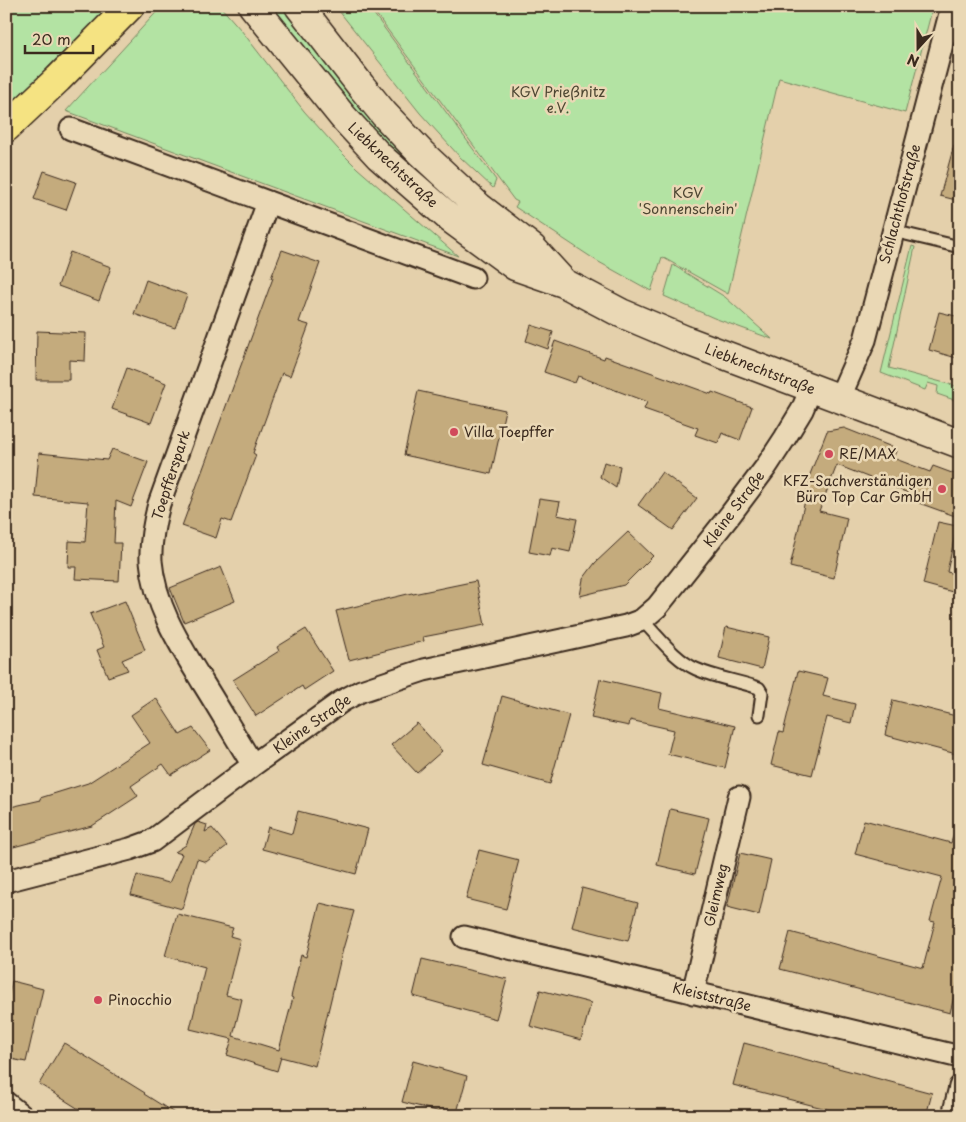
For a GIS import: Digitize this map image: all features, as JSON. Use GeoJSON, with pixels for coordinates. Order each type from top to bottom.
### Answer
{"type":"FeatureCollection","features":[{"type":"Feature","properties":{"kind":"highway"},"geometry":{"type":"LineString","coordinates":[[6,128],[58,79],[130,6]]}},
{"type":"Feature","properties":{"kind":"main road","name":"Liebknechtstraße"},"geometry":{"type":"LineString","coordinates":[[254,6],[342,117],[366,142],[398,173],[465,230],[515,266],[564,284],[621,313],[839,399],[960,444]]}},
{"type":"Feature","properties":{"kind":"main road","name":"Liebknechtstraße"},"geometry":{"type":"LineString","coordinates":[[299,6],[366,93],[421,153],[478,207],[532,248],[564,284]]}},
{"type":"Feature","properties":{"kind":"street","name":"Schlachthofstraße"},"geometry":{"type":"LineString","coordinates":[[839,399],[865,340],[952,6]]}},
{"type":"Feature","properties":{"kind":"street"},"geometry":{"type":"LineString","coordinates":[[71,130],[473,278]]}},
{"type":"Feature","properties":{"kind":"street","name":"Toepfferspark"},"geometry":{"type":"LineString","coordinates":[[253,765],[169,624],[155,584],[151,547],[155,520],[169,475],[268,202]]}},
{"type":"Feature","properties":{"kind":"street","name":"Kleine Straße"},"geometry":{"type":"LineString","coordinates":[[6,881],[147,844],[342,701],[361,691],[424,670],[626,626],[642,620],[664,600],[766,467],[802,410],[811,388]]}},
{"type":"Feature","properties":{"kind":"street","name":"Gleimweg"},"geometry":{"type":"LineString","coordinates":[[693,993],[739,797]]}},
{"type":"Feature","properties":{"kind":"street","name":"Kleiststraße"},"geometry":{"type":"LineString","coordinates":[[464,937],[960,1057]]}},
{"type":"Feature","properties":{"kind":"street"},"geometry":{"type":"LineString","coordinates":[[952,1116],[960,1087]]}},
{"type":"Feature","properties":{"kind":"street"},"geometry":{"type":"LineString","coordinates":[[6,1104],[22,1116]]}},
{"type":"Feature","properties":{"kind":"lane"},"geometry":{"type":"LineString","coordinates":[[892,231],[960,247]]}},
{"type":"Feature","properties":{"kind":"lane"},"geometry":{"type":"LineString","coordinates":[[642,620],[678,657],[691,666],[701,671],[759,688],[762,693],[759,715]]}},
{"type":"Feature","properties":{"kind":"green space"},"geometry":{"type":"Polygon","coordinates":[[[6,6],[111,6],[6,108],[6,6]]]}},
{"type":"Feature","properties":{"kind":"green space"},"geometry":{"type":"Polygon","coordinates":[[[162,6],[220,6],[304,111],[338,149],[357,168],[458,256],[66,111],[162,6]]]}},
{"type":"Feature","properties":{"kind":"green space"},"geometry":{"type":"Polygon","coordinates":[[[266,6],[282,6],[303,33],[480,227],[365,127],[266,6]]]}},
{"type":"Feature","properties":{"kind":"green space"},"geometry":{"type":"Polygon","coordinates":[[[335,6],[368,6],[496,180],[493,188],[460,157],[420,113],[335,6]]]}},
{"type":"Feature","properties":{"kind":"green space"},"geometry":{"type":"Polygon","coordinates":[[[370,6],[933,6],[905,113],[779,78],[728,294],[662,257],[651,291],[597,261],[515,207],[518,202],[514,200],[370,6]]]}},
{"type":"Feature","properties":{"kind":"green space"},"geometry":{"type":"Polygon","coordinates":[[[912,246],[915,247],[889,368],[960,387],[960,402],[937,394],[938,386],[928,383],[925,390],[881,373],[912,246]]]}},
{"type":"Feature","properties":{"kind":"green space"},"geometry":{"type":"Polygon","coordinates":[[[673,265],[725,297],[772,339],[714,318],[664,296],[673,265]]]}},
{"type":"Feature","properties":{"kind":"building"},"geometry":{"type":"Polygon","coordinates":[[[954,145],[960,146],[960,201],[940,196],[954,145]]]}},
{"type":"Feature","properties":{"kind":"building"},"geometry":{"type":"Polygon","coordinates":[[[44,171],[76,182],[66,210],[34,199],[44,171]]]}},
{"type":"Feature","properties":{"kind":"building"},"geometry":{"type":"Polygon","coordinates":[[[282,250],[320,263],[299,322],[309,325],[290,376],[282,373],[253,453],[256,455],[231,522],[222,519],[216,538],[182,526],[282,250]]]}},
{"type":"Feature","properties":{"kind":"building"},"geometry":{"type":"Polygon","coordinates":[[[70,252],[111,267],[99,301],[58,286],[70,252]]]}},
{"type":"Feature","properties":{"kind":"building"},"geometry":{"type":"Polygon","coordinates":[[[146,280],[187,295],[175,328],[134,314],[146,280]]]}},
{"type":"Feature","properties":{"kind":"building"},"geometry":{"type":"Polygon","coordinates":[[[939,312],[960,317],[960,359],[929,350],[939,312]]]}},
{"type":"Feature","properties":{"kind":"building"},"geometry":{"type":"Polygon","coordinates":[[[531,325],[553,332],[548,349],[526,341],[531,325]]]}},
{"type":"Feature","properties":{"kind":"building"},"geometry":{"type":"Polygon","coordinates":[[[37,331],[86,333],[85,361],[69,360],[69,380],[36,380],[37,331]]]}},
{"type":"Feature","properties":{"kind":"building"},"geometry":{"type":"Polygon","coordinates":[[[555,341],[604,359],[605,356],[752,407],[740,440],[722,433],[718,443],[695,435],[698,428],[644,409],[647,402],[578,376],[575,383],[544,372],[555,341]]]}},
{"type":"Feature","properties":{"kind":"building"},"geometry":{"type":"Polygon","coordinates":[[[127,368],[166,383],[151,423],[112,409],[127,368]]]}},
{"type":"Feature","properties":{"kind":"building","name":"Villa Toepffer"},"geometry":{"type":"Polygon","coordinates":[[[418,391],[505,410],[491,474],[404,455],[418,391]]]}},
{"type":"Feature","properties":{"kind":"building"},"geometry":{"type":"Polygon","coordinates":[[[844,428],[897,449],[893,458],[930,472],[933,466],[960,476],[960,502],[955,516],[919,503],[921,498],[837,465],[819,511],[847,518],[834,578],[790,567],[809,477],[827,431],[844,428]]]}},
{"type":"Feature","properties":{"kind":"building"},"geometry":{"type":"Polygon","coordinates":[[[112,449],[148,462],[131,507],[116,501],[114,543],[121,543],[119,581],[75,579],[76,567],[68,567],[69,541],[85,542],[88,502],[35,497],[39,453],[107,460],[112,449]]]}},
{"type":"Feature","properties":{"kind":"building"},"geometry":{"type":"Polygon","coordinates":[[[604,462],[620,466],[616,488],[600,477],[604,462]]]}},
{"type":"Feature","properties":{"kind":"building"},"geometry":{"type":"Polygon","coordinates":[[[662,472],[697,498],[673,530],[638,505],[662,472]]]}},
{"type":"Feature","properties":{"kind":"building"},"geometry":{"type":"Polygon","coordinates":[[[539,499],[560,502],[557,515],[577,519],[570,552],[552,548],[550,556],[529,552],[539,499]]]}},
{"type":"Feature","properties":{"kind":"building"},"geometry":{"type":"Polygon","coordinates":[[[938,522],[957,526],[947,572],[960,575],[960,594],[923,584],[938,522]]]}},
{"type":"Feature","properties":{"kind":"building"},"geometry":{"type":"Polygon","coordinates":[[[628,532],[653,556],[624,585],[580,596],[583,579],[595,563],[628,532]]]}},
{"type":"Feature","properties":{"kind":"building"},"geometry":{"type":"Polygon","coordinates":[[[221,567],[235,601],[184,622],[170,588],[221,567]]]}},
{"type":"Feature","properties":{"kind":"building"},"geometry":{"type":"Polygon","coordinates":[[[476,581],[485,625],[423,637],[424,641],[349,660],[336,611],[412,593],[476,581]]]}},
{"type":"Feature","properties":{"kind":"building"},"geometry":{"type":"Polygon","coordinates":[[[125,601],[145,650],[122,660],[128,670],[108,677],[97,650],[104,647],[90,614],[125,601]]]}},
{"type":"Feature","properties":{"kind":"building"},"geometry":{"type":"Polygon","coordinates":[[[726,627],[769,637],[762,669],[719,658],[726,627]]]}},
{"type":"Feature","properties":{"kind":"building"},"geometry":{"type":"Polygon","coordinates":[[[306,629],[333,671],[304,690],[302,686],[256,716],[233,680],[279,651],[277,647],[306,629]]]}},
{"type":"Feature","properties":{"kind":"building"},"geometry":{"type":"Polygon","coordinates":[[[798,671],[828,678],[823,696],[855,704],[851,723],[827,717],[812,775],[771,765],[779,732],[783,733],[798,671]]]}},
{"type":"Feature","properties":{"kind":"building"},"geometry":{"type":"Polygon","coordinates":[[[600,679],[662,693],[659,708],[735,726],[725,768],[668,754],[674,730],[630,720],[629,726],[591,718],[600,679]]]}},
{"type":"Feature","properties":{"kind":"building"},"geometry":{"type":"Polygon","coordinates":[[[502,696],[569,715],[550,784],[483,765],[502,696]]]}},
{"type":"Feature","properties":{"kind":"building"},"geometry":{"type":"Polygon","coordinates":[[[156,698],[180,735],[193,728],[210,750],[171,775],[163,764],[131,786],[138,796],[92,826],[6,849],[6,808],[41,800],[40,798],[88,783],[150,743],[131,715],[156,698]]]}},
{"type":"Feature","properties":{"kind":"building"},"geometry":{"type":"Polygon","coordinates":[[[893,700],[960,717],[960,755],[885,735],[893,700]]]}},
{"type":"Feature","properties":{"kind":"building"},"geometry":{"type":"Polygon","coordinates":[[[417,723],[442,751],[417,773],[391,745],[417,723]]]}},
{"type":"Feature","properties":{"kind":"building"},"geometry":{"type":"Polygon","coordinates":[[[670,809],[709,818],[695,874],[657,865],[670,809]]]}},
{"type":"Feature","properties":{"kind":"building"},"geometry":{"type":"Polygon","coordinates":[[[298,811],[368,829],[356,874],[262,849],[268,827],[292,834],[298,811]]]}},
{"type":"Feature","properties":{"kind":"building"},"geometry":{"type":"Polygon","coordinates":[[[864,820],[951,843],[954,833],[960,834],[960,972],[950,1013],[780,969],[790,932],[923,968],[935,922],[930,921],[942,877],[855,854],[864,820]]]}},
{"type":"Feature","properties":{"kind":"building"},"geometry":{"type":"Polygon","coordinates":[[[198,822],[207,825],[205,832],[212,828],[227,846],[206,862],[197,859],[182,909],[131,895],[137,875],[169,883],[182,854],[175,852],[186,845],[195,824],[198,822]]]}},
{"type":"Feature","properties":{"kind":"building"},"geometry":{"type":"Polygon","coordinates":[[[479,850],[519,860],[506,909],[466,899],[479,850]]]}},
{"type":"Feature","properties":{"kind":"building"},"geometry":{"type":"Polygon","coordinates":[[[740,853],[771,860],[759,915],[727,907],[740,853]]]}},
{"type":"Feature","properties":{"kind":"building"},"geometry":{"type":"Polygon","coordinates":[[[582,888],[638,903],[628,941],[572,927],[582,888]]]}},
{"type":"Feature","properties":{"kind":"building"},"geometry":{"type":"Polygon","coordinates":[[[320,903],[354,911],[315,1066],[281,1057],[277,1071],[227,1055],[232,1039],[190,1029],[205,967],[165,956],[177,914],[233,928],[230,936],[240,939],[226,995],[242,999],[233,1036],[279,1050],[293,998],[291,997],[301,955],[306,957],[320,903]]]}},
{"type":"Feature","properties":{"kind":"building"},"geometry":{"type":"Polygon","coordinates":[[[422,959],[507,979],[496,1019],[413,996],[422,959]]]}},
{"type":"Feature","properties":{"kind":"building"},"geometry":{"type":"Polygon","coordinates":[[[12,981],[43,989],[26,1062],[6,1058],[6,1007],[12,981]]]}},
{"type":"Feature","properties":{"kind":"building"},"geometry":{"type":"Polygon","coordinates":[[[540,990],[591,1003],[581,1040],[530,1026],[540,990]]]}},
{"type":"Feature","properties":{"kind":"building"},"geometry":{"type":"Polygon","coordinates":[[[64,1043],[179,1116],[90,1116],[39,1084],[64,1043]]]}},
{"type":"Feature","properties":{"kind":"building"},"geometry":{"type":"Polygon","coordinates":[[[744,1043],[932,1093],[926,1116],[854,1116],[733,1085],[744,1043]]]}},
{"type":"Feature","properties":{"kind":"building"},"geometry":{"type":"Polygon","coordinates":[[[413,1061],[467,1076],[456,1116],[402,1102],[413,1061]]]}},
{"type":"Feature","properties":{"kind":"place","name":"Villa Toepffer"},"geometry":{"type":"Point","coordinates":[454,432]}},
{"type":"Feature","properties":{"kind":"place","name":"RE/MAX"},"geometry":{"type":"Point","coordinates":[829,454]}},
{"type":"Feature","properties":{"kind":"place","name":"KFZ-Sachverständigen Büro Top Car GmbH"},"geometry":{"type":"Point","coordinates":[942,489]}},
{"type":"Feature","properties":{"kind":"place","name":"Pinocchio"},"geometry":{"type":"Point","coordinates":[98,1000]}},
{"type":"Feature","properties":{"kind":"park label","name":"KGV Prießnitz e.V."},"geometry":{"type":"Point","coordinates":[558,100]}},
{"type":"Feature","properties":{"kind":"park label","name":"KGV 'Sonnenschein'"},"geometry":{"type":"Point","coordinates":[688,202]}}]}
